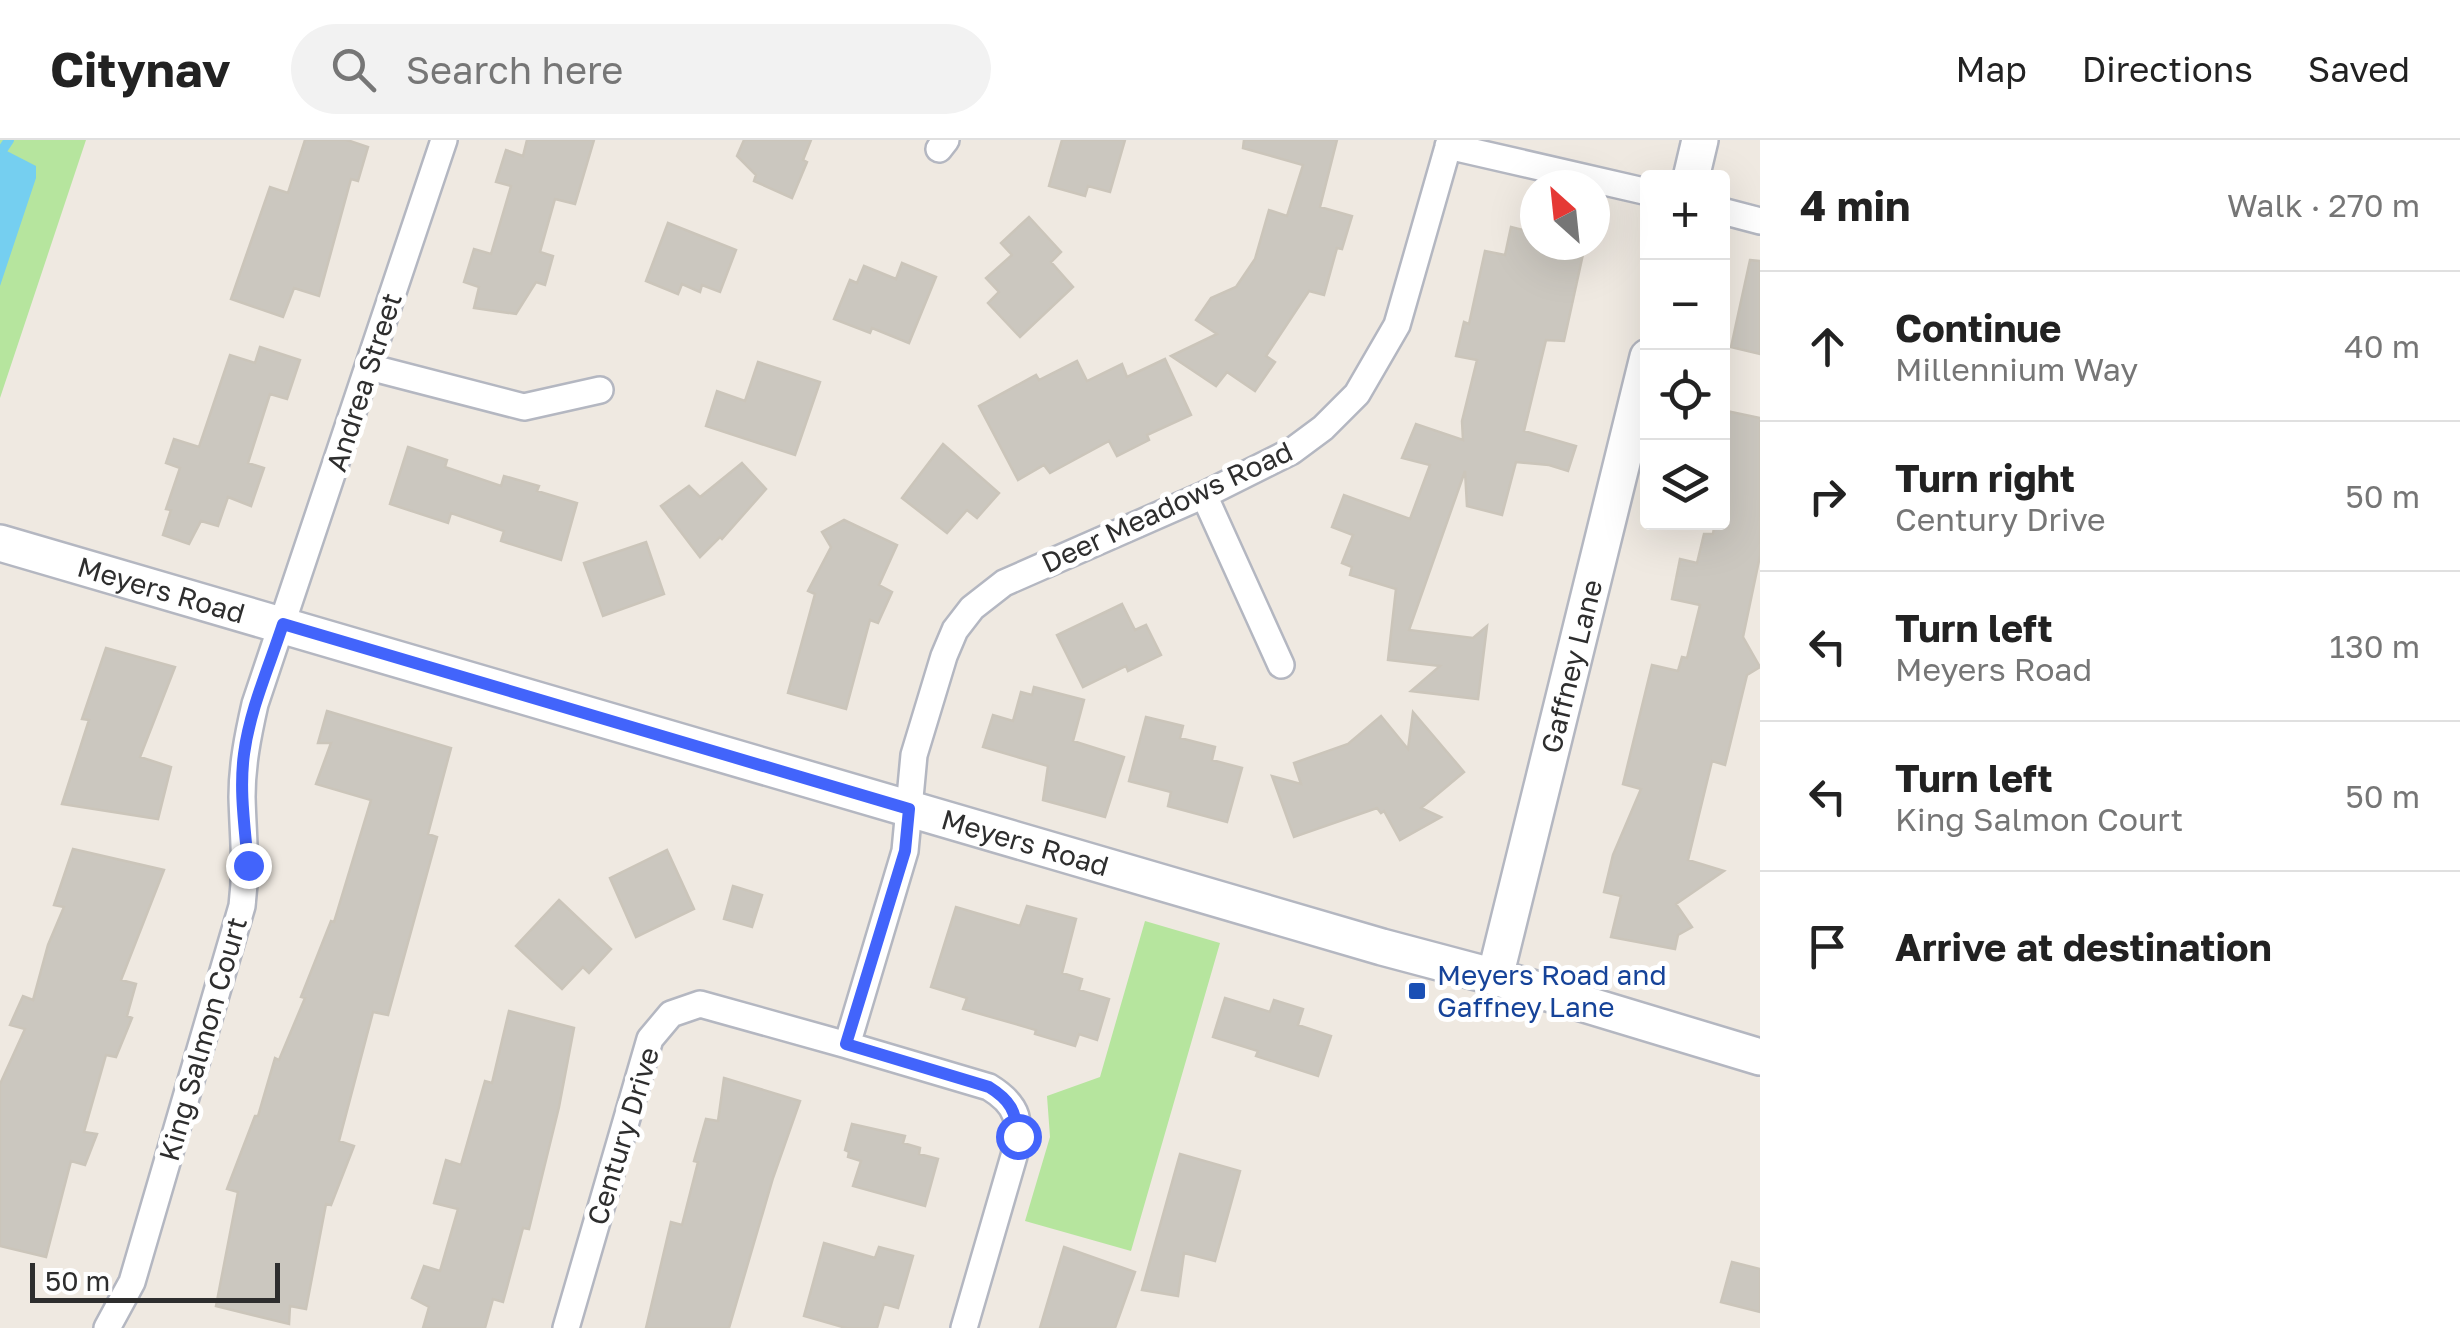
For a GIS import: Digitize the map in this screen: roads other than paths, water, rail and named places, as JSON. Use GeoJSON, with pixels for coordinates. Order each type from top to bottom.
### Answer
{"type":"FeatureCollection","features":[{"type":"Feature","properties":{"kind":"main road"},"geometry":{"type":"LineString","coordinates":[[1693,170],[1700,140]]}},
{"type":"Feature","properties":{"kind":"main road","name":"Gaffney Lane"},"geometry":{"type":"LineString","coordinates":[[1495,977],[1640,389]]}},
{"type":"Feature","properties":{"kind":"main road","name":"Meyers Road"},"geometry":{"type":"LineString","coordinates":[[0,543],[1760,1057]]}},
{"type":"Feature","properties":{"kind":"street","name":"Andrea Street"},"geometry":{"type":"LineString","coordinates":[[283,624],[444,140]]}},
{"type":"Feature","properties":{"kind":"street"},"geometry":{"type":"LineString","coordinates":[[1449,143],[1640,190]]}},
{"type":"Feature","properties":{"kind":"street","name":"Deer Meadows Road"},"geometry":{"type":"LineString","coordinates":[[909,809],[914,755],[944,656],[955,630],[972,608],[1004,583],[1204,495],[1292,450],[1324,428],[1357,394],[1397,325],[1449,143]]}},
{"type":"Feature","properties":{"kind":"street"},"geometry":{"type":"LineString","coordinates":[[1730,213],[1760,220]]}},
{"type":"Feature","properties":{"kind":"street"},"geometry":{"type":"LineString","coordinates":[[369,367],[524,408],[600,390]]}},
{"type":"Feature","properties":{"kind":"street"},"geometry":{"type":"LineString","coordinates":[[1204,495],[1281,666]]}},
{"type":"Feature","properties":{"kind":"street","name":"King Salmon Court"},"geometry":{"type":"LineString","coordinates":[[107,1328],[132,1282],[242,906],[248,865],[242,797],[244,754],[255,704],[283,624]]}},
{"type":"Feature","properties":{"kind":"street"},"geometry":{"type":"LineString","coordinates":[[846,1044],[905,851],[909,809]]}},
{"type":"Feature","properties":{"kind":"street","name":"Century Drive"},"geometry":{"type":"LineString","coordinates":[[566,1328],[650,1039],[670,1014],[700,1004],[989,1087],[1008,1098],[1016,1115],[1018,1136],[964,1328]]}},
{"type":"Feature","properties":{"kind":"water"},"geometry":{"type":"Polygon","coordinates":[[[0,150],[36,166],[36,178],[0,286],[0,150]]]}},
{"type":"Feature","properties":{"kind":"waterway"},"geometry":{"type":"LineString","coordinates":[[3,149],[9,140]]}},
{"type":"Feature","properties":{"kind":"place","name":"Meyers Road and Gaffney Lane"},"geometry":{"type":"Point","coordinates":[1417,991]}}]}
